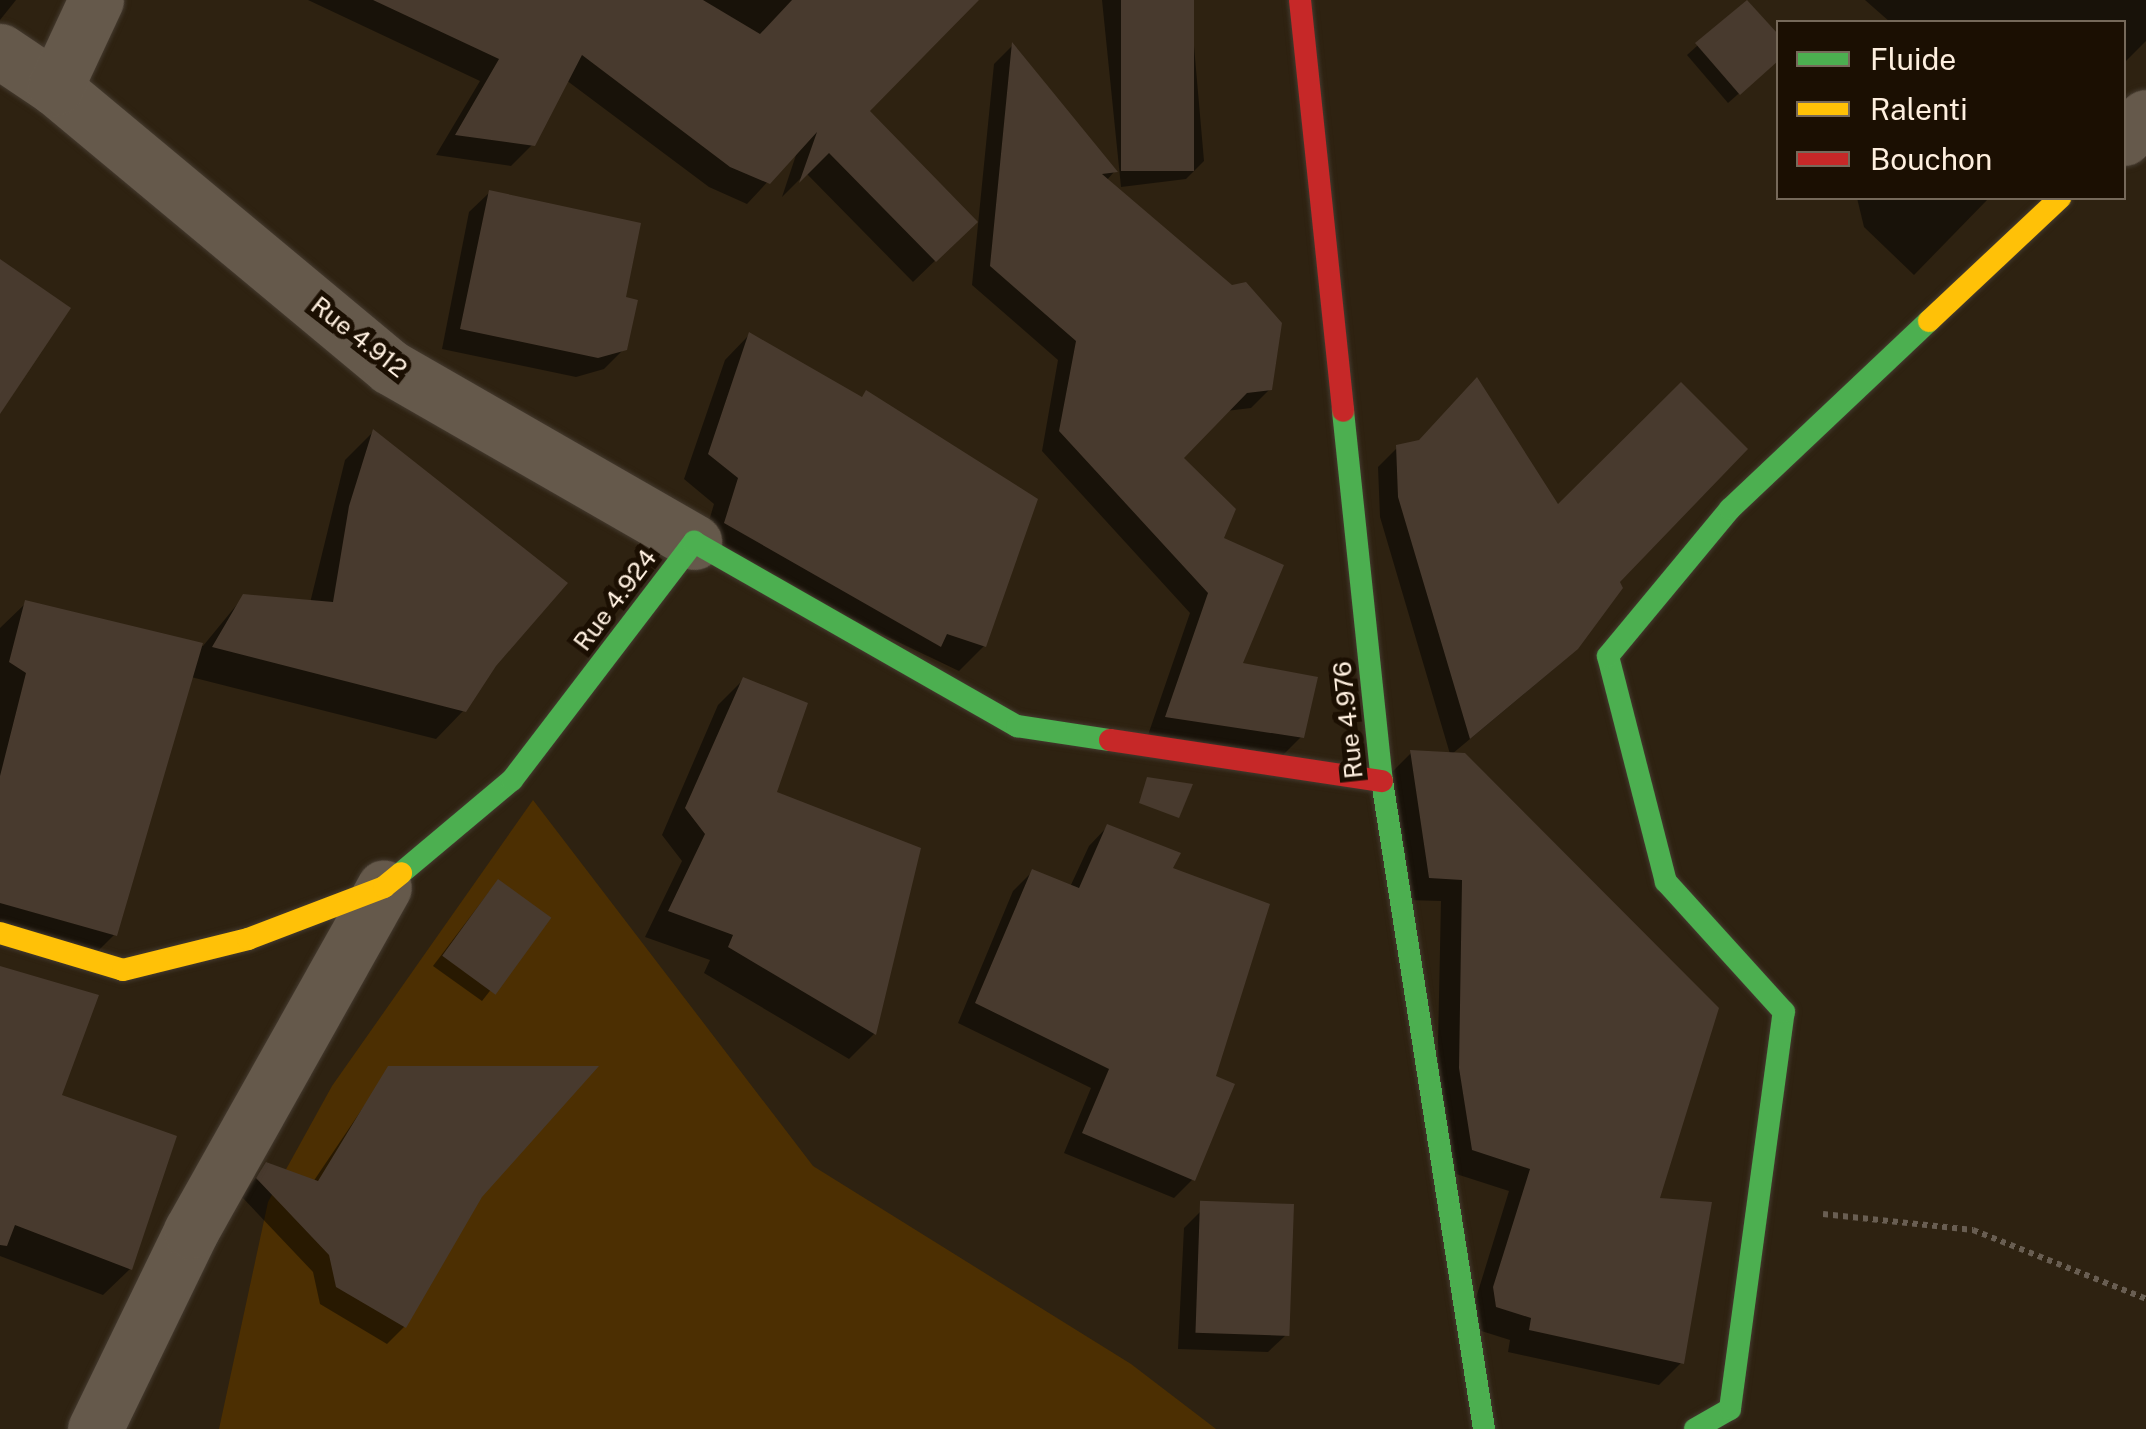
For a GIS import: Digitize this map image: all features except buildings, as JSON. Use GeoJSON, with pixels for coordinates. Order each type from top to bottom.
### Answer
{"type":"FeatureCollection","features":[{"type":"Feature","properties":{"kind":"street"},"geometry":{"type":"LineString","coordinates":[[55,88],[96,0]]}},
{"type":"Feature","properties":{"kind":"street","name":"Rue 4.976"},"geometry":{"type":"LineString","coordinates":[[1300,0],[1382,781],[1484,1429]]}},
{"type":"Feature","properties":{"kind":"street","name":"Rue 4.912"},"geometry":{"type":"LineString","coordinates":[[0,51],[55,88],[390,367],[694,542]]}},
{"type":"Feature","properties":{"kind":"street"},"geometry":{"type":"LineString","coordinates":[[2126,136],[2146,117]]}},
{"type":"Feature","properties":{"kind":"street"},"geometry":{"type":"LineString","coordinates":[[1695,1429],[1730,1409],[1784,1012],[1666,882],[1608,656],[1730,509],[2058,200]]}},
{"type":"Feature","properties":{"kind":"street","name":"Rue 4.924"},"geometry":{"type":"LineString","coordinates":[[0,933],[124,970],[248,939],[384,886],[512,780],[694,542],[1017,726],[1382,781]]}},
{"type":"Feature","properties":{"kind":"street"},"geometry":{"type":"LineString","coordinates":[[94,1429],[191,1232],[384,886]]}},
{"type":"Feature","properties":{"kind":"path"},"geometry":{"type":"LineString","coordinates":[[1757,1206],[1973,1230],[2146,1300]]}},
{"type":"Feature","properties":{"kind":"shaded area"},"geometry":{"type":"Polygon","coordinates":[[[533,800],[813,1166],[1131,1364],[1216,1429],[219,1429],[268,1202],[332,1086],[533,800]]]}},
{"type":"Feature","properties":{"kind":"traffic: fast"},"geometry":{"type":"LineString","coordinates":[[1695,1429],[1730,1409],[1784,1012],[1666,882],[1608,656],[1730,509],[1929,321]]}},
{"type":"Feature","properties":{"kind":"traffic: fast"},"geometry":{"type":"LineString","coordinates":[[1343,411],[1382,781],[1484,1429]]}},
{"type":"Feature","properties":{"kind":"traffic: fast"},"geometry":{"type":"LineString","coordinates":[[401,873],[512,780],[694,542],[1017,726],[1110,740]]}},
{"type":"Feature","properties":{"kind":"traffic: slow"},"geometry":{"type":"LineString","coordinates":[[1929,321],[2058,200]]}},
{"type":"Feature","properties":{"kind":"traffic: slow"},"geometry":{"type":"LineString","coordinates":[[0,933],[123,970],[248,939],[384,887],[401,873]]}},
{"type":"Feature","properties":{"kind":"traffic: jam"},"geometry":{"type":"LineString","coordinates":[[1300,0],[1343,411]]}},
{"type":"Feature","properties":{"kind":"traffic: jam"},"geometry":{"type":"LineString","coordinates":[[1110,740],[1382,781]]}}]}
